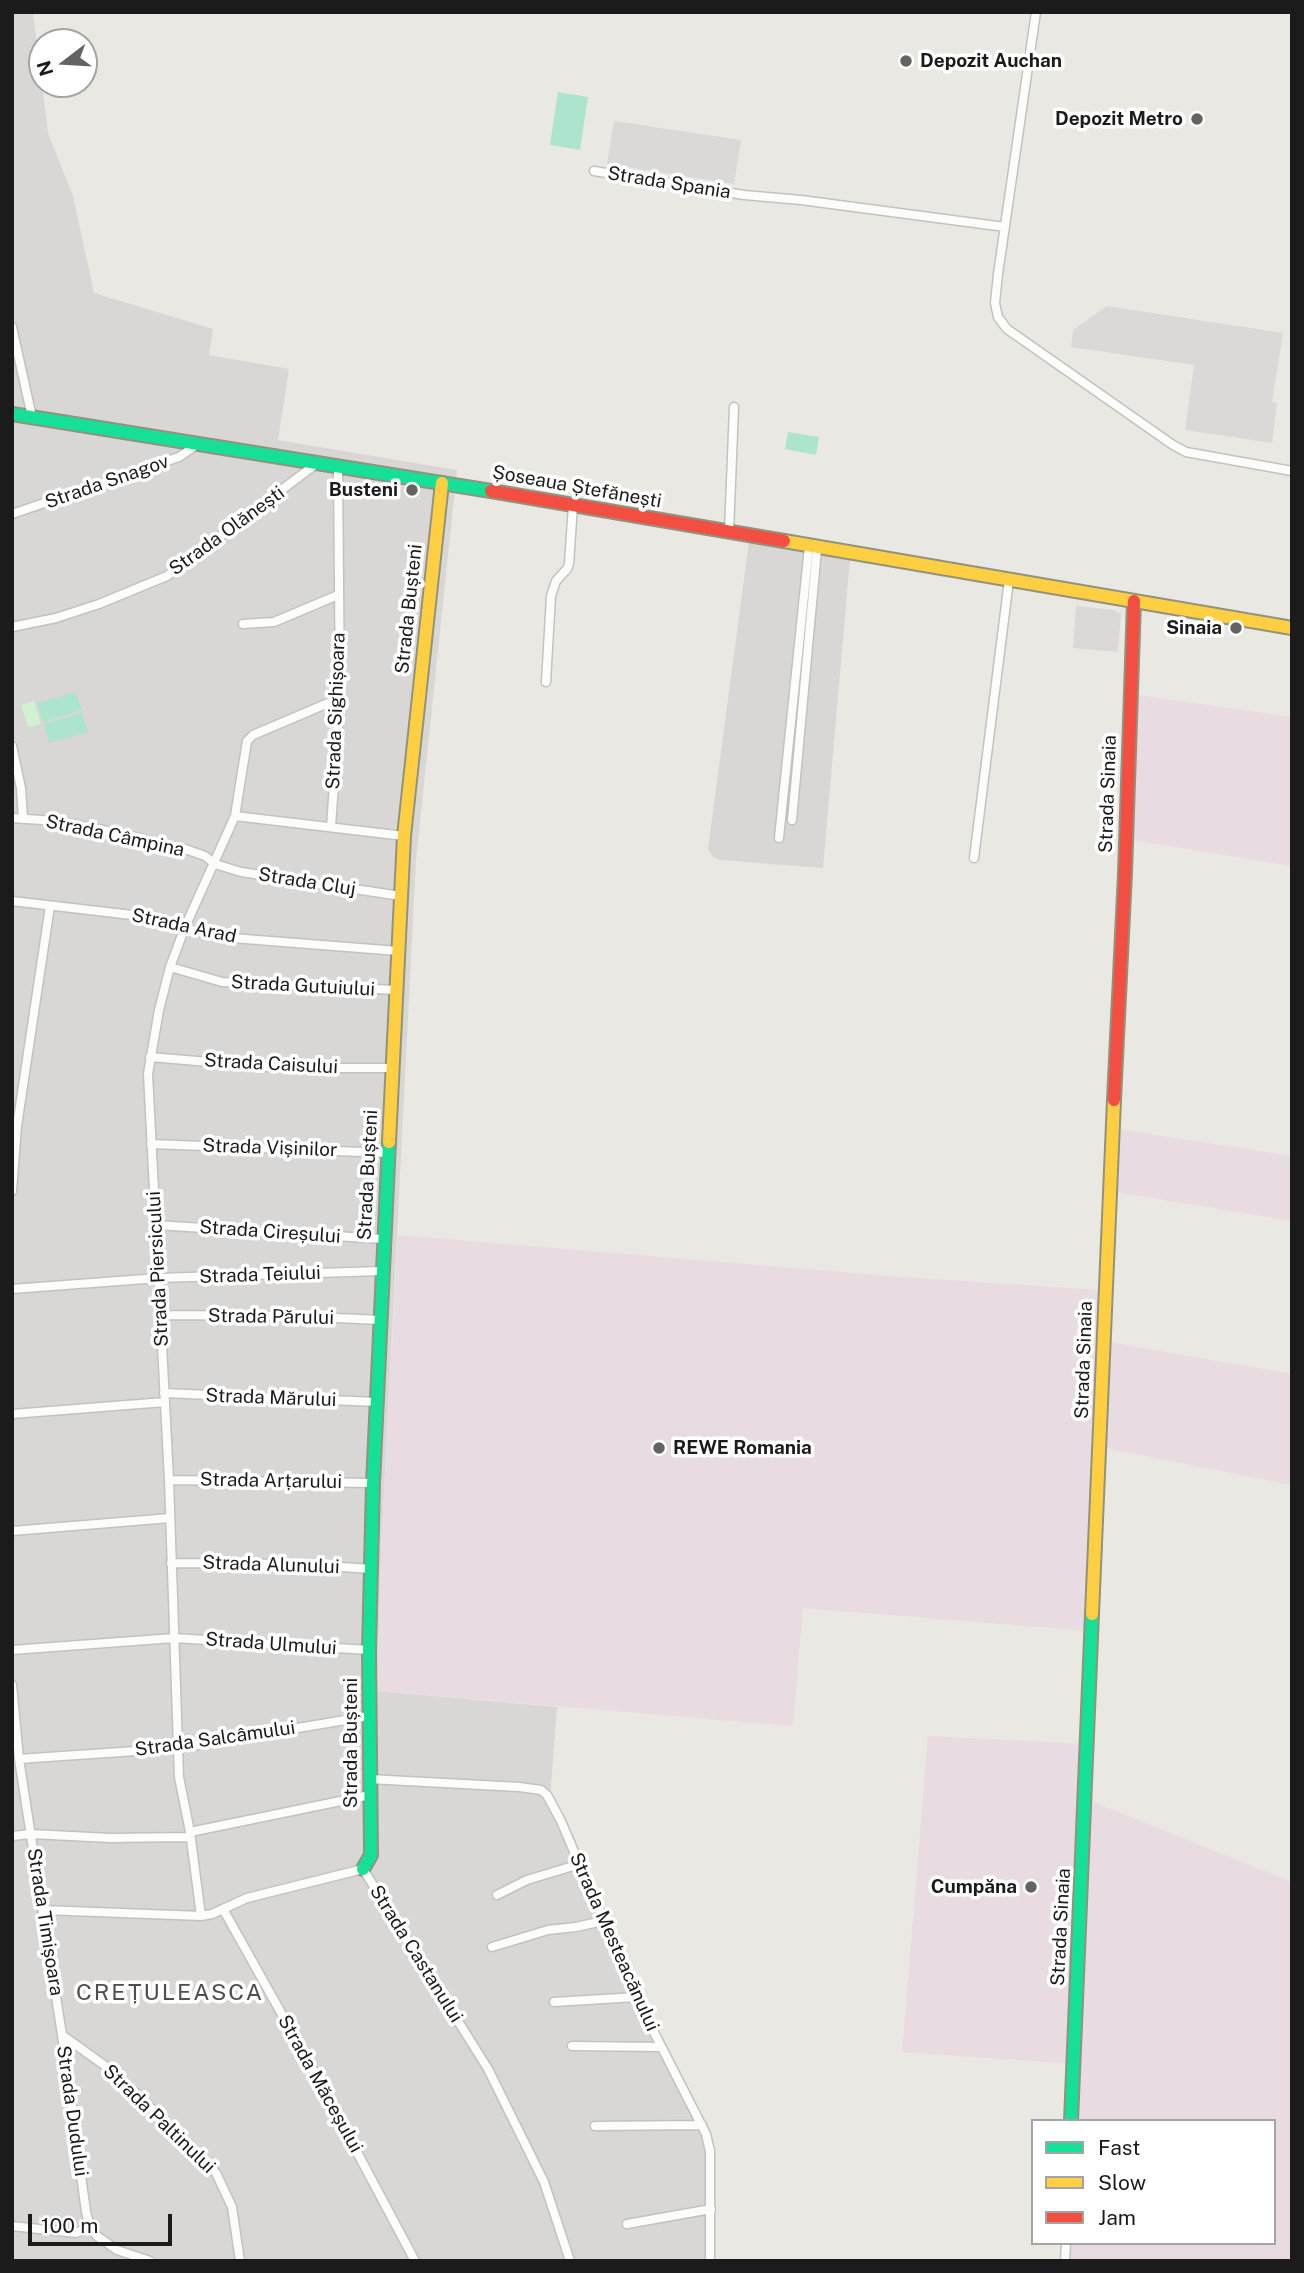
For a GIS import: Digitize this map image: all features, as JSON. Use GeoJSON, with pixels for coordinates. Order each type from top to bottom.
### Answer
{"type":"FeatureCollection","features":[{"type":"Feature","properties":{"kind":"street"},"geometry":{"type":"LineString","coordinates":[[1036,12],[995,303],[998,317],[1007,329],[1186,452],[1292,471]]}},
{"type":"Feature","properties":{"kind":"street","name":"Strada Spania"},"geometry":{"type":"LineString","coordinates":[[594,170],[744,195],[1005,227]]}},
{"type":"Feature","properties":{"kind":"street"},"geometry":{"type":"LineString","coordinates":[[12,327],[32,417]]}},
{"type":"Feature","properties":{"kind":"street"},"geometry":{"type":"LineString","coordinates":[[729,532],[734,407]]}},
{"type":"Feature","properties":{"kind":"street","name":"Șoseaua Ștefănești"},"geometry":{"type":"LineString","coordinates":[[12,414],[442,483],[1292,628]]}},
{"type":"Feature","properties":{"kind":"street","name":"Strada Snagov"},"geometry":{"type":"LineString","coordinates":[[12,514],[179,457],[198,444]]}},
{"type":"Feature","properties":{"kind":"street","name":"Strada Olănești"},"geometry":{"type":"LineString","coordinates":[[12,627],[56,618],[99,604],[167,576],[316,464]]}},
{"type":"Feature","properties":{"kind":"street","name":"Strada Sighișoara"},"geometry":{"type":"LineString","coordinates":[[331,827],[340,698],[338,467]]}},
{"type":"Feature","properties":{"kind":"street","name":"Strada Bușteni"},"geometry":{"type":"LineString","coordinates":[[363,1869],[371,1855],[369,1650],[373,1483],[404,836],[442,483]]}},
{"type":"Feature","properties":{"kind":"street"},"geometry":{"type":"LineString","coordinates":[[546,682],[551,596],[556,581],[569,564],[573,505]]}},
{"type":"Feature","properties":{"kind":"street"},"geometry":{"type":"LineString","coordinates":[[792,820],[813,548]]}},
{"type":"Feature","properties":{"kind":"street"},"geometry":{"type":"LineString","coordinates":[[779,838],[813,548]]}},
{"type":"Feature","properties":{"kind":"street"},"geometry":{"type":"LineString","coordinates":[[974,858],[1009,580]]}},
{"type":"Feature","properties":{"kind":"street"},"geometry":{"type":"LineString","coordinates":[[243,624],[274,622],[338,594]]}},
{"type":"Feature","properties":{"kind":"street","name":"Strada Sinaia"},"geometry":{"type":"LineString","coordinates":[[1071,2119],[1109,1191],[1125,873],[1134,601]]}},
{"type":"Feature","properties":{"kind":"street","name":"Strada Piersicului"},"geometry":{"type":"LineString","coordinates":[[201,1916],[179,1777],[169,1480],[147,1083],[159,1010],[170,967],[185,927],[236,816],[245,748],[249,737],[340,698]]}},
{"type":"Feature","properties":{"kind":"street"},"geometry":{"type":"LineString","coordinates":[[12,746],[21,788],[23,819]]}},
{"type":"Feature","properties":{"kind":"street"},"geometry":{"type":"LineString","coordinates":[[236,816],[404,836]]}},
{"type":"Feature","properties":{"kind":"street","name":"Strada Câmpina"},"geometry":{"type":"LineString","coordinates":[[12,818],[56,821],[136,838],[188,850],[205,856],[215,864]]}},
{"type":"Feature","properties":{"kind":"street","name":"Strada Cluj"},"geometry":{"type":"LineString","coordinates":[[215,864],[241,872],[401,897]]}},
{"type":"Feature","properties":{"kind":"street","name":"Strada Arad"},"geometry":{"type":"LineString","coordinates":[[12,901],[149,917],[198,932],[232,938],[398,951]]}},
{"type":"Feature","properties":{"kind":"street"},"geometry":{"type":"LineString","coordinates":[[12,1191],[18,1126],[50,906]]}},
{"type":"Feature","properties":{"kind":"street","name":"Strada Gutuiului"},"geometry":{"type":"LineString","coordinates":[[170,967],[222,982],[396,990]]}},
{"type":"Feature","properties":{"kind":"street","name":"Strada Caisului"},"geometry":{"type":"LineString","coordinates":[[150,1057],[280,1068],[393,1068]]}},
{"type":"Feature","properties":{"kind":"street","name":"Strada Vișinilor"},"geometry":{"type":"LineString","coordinates":[[151,1144],[388,1153]]}},
{"type":"Feature","properties":{"kind":"street","name":"Strada Cireșului"},"geometry":{"type":"LineString","coordinates":[[155,1225],[384,1239]]}},
{"type":"Feature","properties":{"kind":"street","name":"Strada Teiului"},"geometry":{"type":"LineString","coordinates":[[12,1289],[158,1278],[382,1271]]}},
{"type":"Feature","properties":{"kind":"street","name":"Strada Părului"},"geometry":{"type":"LineString","coordinates":[[160,1315],[381,1320]]}},
{"type":"Feature","properties":{"kind":"street","name":"Strada Mărului"},"geometry":{"type":"LineString","coordinates":[[12,1414],[164,1398],[377,1402]]}},
{"type":"Feature","properties":{"kind":"street","name":"Strada Arțarului"},"geometry":{"type":"LineString","coordinates":[[169,1480],[373,1483]]}},
{"type":"Feature","properties":{"kind":"street"},"geometry":{"type":"LineString","coordinates":[[12,1531],[170,1518]]}},
{"type":"Feature","properties":{"kind":"street","name":"Strada Alunului"},"geometry":{"type":"LineString","coordinates":[[171,1563],[294,1564],[372,1569]]}},
{"type":"Feature","properties":{"kind":"street","name":"Strada Ulmului"},"geometry":{"type":"LineString","coordinates":[[12,1650],[174,1638],[369,1650]]}},
{"type":"Feature","properties":{"kind":"street","name":"Strada Timișoara"},"geometry":{"type":"LineString","coordinates":[[12,1685],[19,1759],[62,2035]]}},
{"type":"Feature","properties":{"kind":"street","name":"Strada Salcâmului"},"geometry":{"type":"LineString","coordinates":[[19,1759],[179,1748],[369,1716]]}},
{"type":"Feature","properties":{"kind":"street","name":"Strada Mesteacănului"},"geometry":{"type":"LineString","coordinates":[[369,1779],[506,1786],[541,1790],[550,1799],[636,1997],[709,2142],[710,2261]]}},
{"type":"Feature","properties":{"kind":"street"},"geometry":{"type":"LineString","coordinates":[[12,1836],[31,1834],[110,1838],[190,1835],[370,1795]]}},
{"type":"Feature","properties":{"kind":"street"},"geometry":{"type":"LineString","coordinates":[[497,1895],[527,1880],[580,1864]]}},
{"type":"Feature","properties":{"kind":"street","name":"Strada Castanului"},"geometry":{"type":"LineString","coordinates":[[43,1910],[201,1916],[247,1898],[363,1869],[488,2069],[544,2182],[570,2261]]}},
{"type":"Feature","properties":{"kind":"street","name":"Strada Măceșului"},"geometry":{"type":"LineString","coordinates":[[223,1909],[415,2261]]}},
{"type":"Feature","properties":{"kind":"street"},"geometry":{"type":"LineString","coordinates":[[492,1947],[548,1930],[603,1921]]}},
{"type":"Feature","properties":{"kind":"street"},"geometry":{"type":"LineString","coordinates":[[554,2002],[636,1997]]}},
{"type":"Feature","properties":{"kind":"street","name":"Strada Dudului"},"geometry":{"type":"LineString","coordinates":[[62,2035],[90,2227]]}},
{"type":"Feature","properties":{"kind":"street","name":"Strada Paltinului"},"geometry":{"type":"LineString","coordinates":[[62,2035],[104,2065],[136,2093],[216,2173],[232,2207],[240,2261]]}},
{"type":"Feature","properties":{"kind":"street"},"geometry":{"type":"LineString","coordinates":[[572,2046],[660,2047]]}},
{"type":"Feature","properties":{"kind":"street"},"geometry":{"type":"LineString","coordinates":[[595,2126],[702,2125]]}},
{"type":"Feature","properties":{"kind":"street"},"geometry":{"type":"LineString","coordinates":[[627,2224],[711,2209]]}},
{"type":"Feature","properties":{"kind":"street"},"geometry":{"type":"LineString","coordinates":[[12,2226],[76,2233],[90,2227],[97,2236],[117,2250],[150,2261]]}},
{"type":"Feature","properties":{"kind":"shaded area"},"geometry":{"type":"Polygon","coordinates":[[[12,12],[33,12],[35,28],[28,28],[28,98],[44,98],[48,133],[73,196],[94,293],[213,329],[209,355],[289,369],[278,440],[457,470],[416,860],[382,1530],[377,1691],[557,1707],[550,1799],[603,1921],[706,2134],[710,2261],[12,2261],[12,12]]]}},
{"type":"Feature","properties":{"kind":"shaded area"},"geometry":{"type":"Polygon","coordinates":[[[614,121],[741,140],[734,184],[607,164],[614,121]]]}},
{"type":"Feature","properties":{"kind":"shaded area"},"geometry":{"type":"Polygon","coordinates":[[[1107,306],[1283,333],[1272,402],[1277,403],[1272,443],[1185,430],[1194,365],[1071,347],[1073,330],[1107,306]]]}},
{"type":"Feature","properties":{"kind":"shaded area"},"geometry":{"type":"Polygon","coordinates":[[[749,542],[850,559],[823,868],[720,860],[713,857],[708,849],[749,542]]]}},
{"type":"Feature","properties":{"kind":"shaded area"},"geometry":{"type":"Polygon","coordinates":[[[1076,606],[1114,610],[1121,614],[1118,652],[1073,648],[1076,606]]]}},
{"type":"Feature","properties":{"kind":"shaded area"},"geometry":{"type":"Polygon","coordinates":[[[1131,694],[1292,717],[1292,866],[1126,839],[1131,694]]]}},
{"type":"Feature","properties":{"kind":"shaded area"},"geometry":{"type":"Polygon","coordinates":[[[1112,1128],[1292,1156],[1292,1221],[1109,1191],[1112,1128]]]}},
{"type":"Feature","properties":{"kind":"shaded area"},"geometry":{"type":"Polygon","coordinates":[[[398,1235],[902,1277],[1099,1290],[1087,1631],[803,1608],[793,1726],[377,1691],[382,1530],[398,1235]]]}},
{"type":"Feature","properties":{"kind":"shaded area"},"geometry":{"type":"Polygon","coordinates":[[[1103,1341],[1292,1374],[1292,1485],[1100,1447],[1103,1341]]]}},
{"type":"Feature","properties":{"kind":"shaded area"},"geometry":{"type":"Polygon","coordinates":[[[928,1736],[1087,1744],[1086,1799],[1292,1882],[1292,2261],[1065,2261],[1066,2245],[1276,2245],[1276,2119],[1071,2119],[1073,2064],[902,2052],[928,1736]]]}},
{"type":"Feature","properties":{"kind":"green space"},"geometry":{"type":"Polygon","coordinates":[[[558,92],[588,97],[580,150],[550,145],[558,92]]]}},
{"type":"Feature","properties":{"kind":"green space"},"geometry":{"type":"Polygon","coordinates":[[[788,432],[819,437],[816,455],[785,449],[788,432]]]}},
{"type":"Feature","properties":{"kind":"green space"},"geometry":{"type":"Polygon","coordinates":[[[76,692],[82,710],[43,722],[37,703],[76,692]]]}},
{"type":"Feature","properties":{"kind":"green space"},"geometry":{"type":"Polygon","coordinates":[[[34,701],[41,724],[28,727],[21,705],[34,701]]]}},
{"type":"Feature","properties":{"kind":"green space"},"geometry":{"type":"Polygon","coordinates":[[[82,713],[88,732],[49,743],[44,724],[82,713]]]}},
{"type":"Feature","properties":{"kind":"traffic: fast"},"geometry":{"type":"LineString","coordinates":[[12,414],[491,491]]}},
{"type":"Feature","properties":{"kind":"traffic: fast"},"geometry":{"type":"LineString","coordinates":[[363,1869],[371,1855],[369,1650],[373,1483],[389,1142]]}},
{"type":"Feature","properties":{"kind":"traffic: fast"},"geometry":{"type":"LineString","coordinates":[[1071,2119],[1092,1614]]}},
{"type":"Feature","properties":{"kind":"traffic: slow"},"geometry":{"type":"LineString","coordinates":[[389,1142],[404,836],[442,483]]}},
{"type":"Feature","properties":{"kind":"traffic: slow"},"geometry":{"type":"LineString","coordinates":[[784,541],[1292,628]]}},
{"type":"Feature","properties":{"kind":"traffic: slow"},"geometry":{"type":"LineString","coordinates":[[1092,1614],[1114,1100]]}},
{"type":"Feature","properties":{"kind":"traffic: jam"},"geometry":{"type":"LineString","coordinates":[[491,491],[784,541]]}},
{"type":"Feature","properties":{"kind":"traffic: jam"},"geometry":{"type":"LineString","coordinates":[[1114,1100],[1134,601]]}},
{"type":"Feature","properties":{"kind":"place","name":"Depozit Auchan"},"geometry":{"type":"Point","coordinates":[906,61]}},
{"type":"Feature","properties":{"kind":"place","name":"Depozit Metro"},"geometry":{"type":"Point","coordinates":[1197,119]}},
{"type":"Feature","properties":{"kind":"place","name":"Busteni"},"geometry":{"type":"Point","coordinates":[412,490]}},
{"type":"Feature","properties":{"kind":"place","name":"Sinaia"},"geometry":{"type":"Point","coordinates":[1236,628]}},
{"type":"Feature","properties":{"kind":"place","name":"REWE Romania"},"geometry":{"type":"Point","coordinates":[659,1448]}},
{"type":"Feature","properties":{"kind":"place","name":"Cumpăna"},"geometry":{"type":"Point","coordinates":[1031,1887]}},
{"type":"Feature","properties":{"kind":"district","name":"CREȚULEASCA"},"geometry":{"type":"Point","coordinates":[170,1993]}}]}
